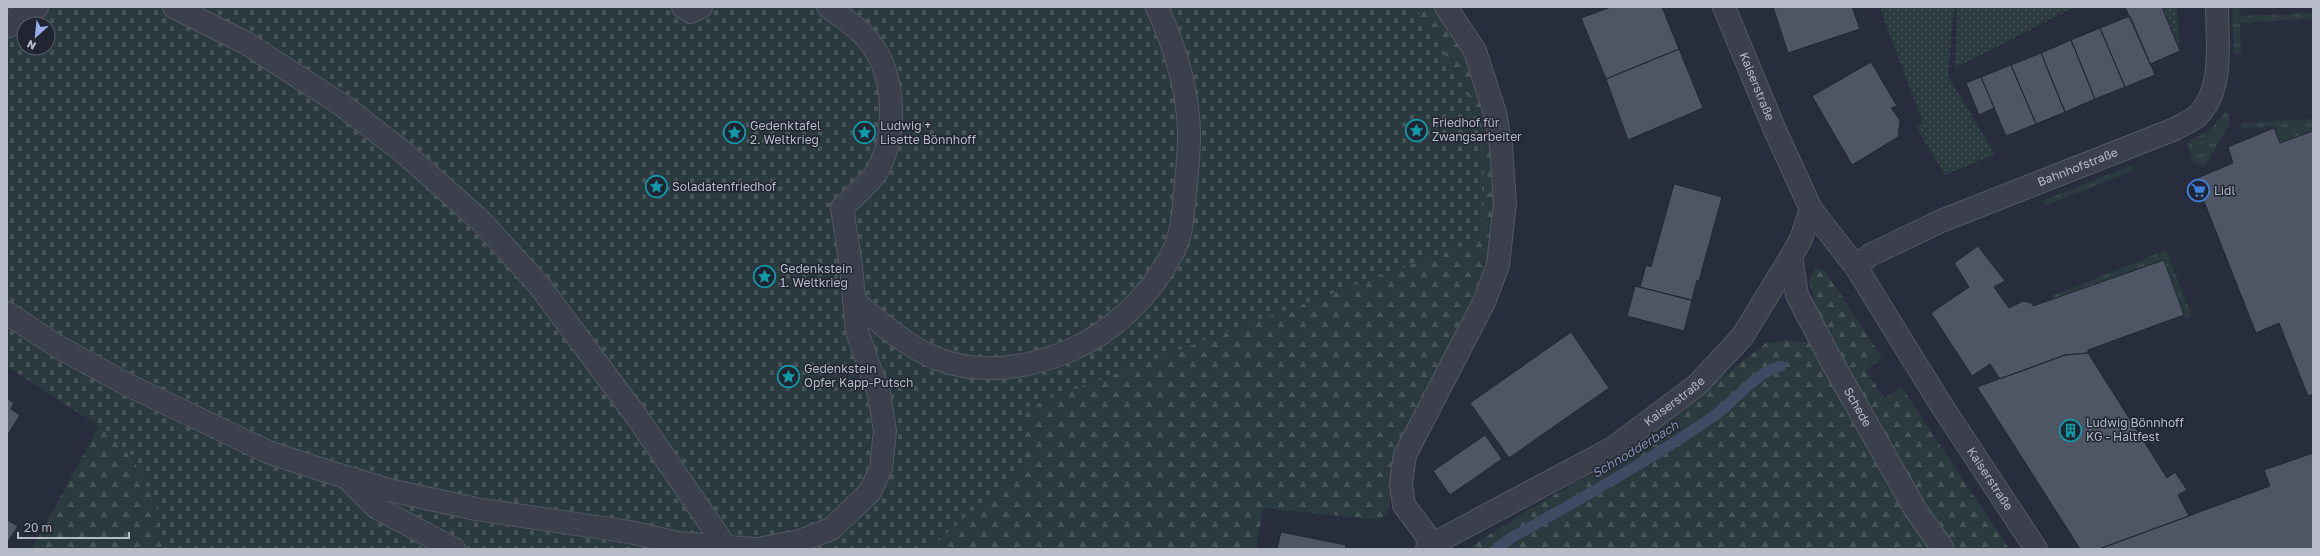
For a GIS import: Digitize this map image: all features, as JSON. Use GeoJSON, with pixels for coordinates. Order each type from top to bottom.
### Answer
{"type":"FeatureCollection","features":[{"type":"Feature","properties":{"kind":"street"},"geometry":{"type":"LineString","coordinates":[[7,27],[24,13],[37,7]]}},
{"type":"Feature","properties":{"kind":"street"},"geometry":{"type":"LineString","coordinates":[[174,7],[246,43],[342,104],[402,151],[481,220],[553,303],[637,417],[726,547]]}},
{"type":"Feature","properties":{"kind":"street"},"geometry":{"type":"LineString","coordinates":[[683,7],[691,12],[701,7]]}},
{"type":"Feature","properties":{"kind":"street"},"geometry":{"type":"LineString","coordinates":[[758,549],[800,541],[831,529],[870,492],[881,468],[885,431],[879,394],[858,332],[851,266],[842,208],[875,173],[883,157],[889,127],[891,102],[890,81],[883,62],[871,44],[854,27],[828,7]]}},
{"type":"Feature","properties":{"kind":"street"},"geometry":{"type":"LineString","coordinates":[[854,301],[890,330],[924,352],[949,362],[991,368],[1047,360],[1083,344],[1110,328],[1133,307],[1157,279],[1174,251],[1183,219],[1189,135],[1186,101],[1178,62],[1169,34],[1157,7]]}},
{"type":"Feature","properties":{"kind":"street"},"geometry":{"type":"LineString","coordinates":[[1430,546],[1404,505],[1401,484],[1405,455],[1487,294],[1498,265],[1505,203],[1501,146],[1495,113],[1475,51],[1446,7]]}},
{"type":"Feature","properties":{"kind":"street","name":"Kaiserstraße"},"geometry":{"type":"LineString","coordinates":[[1724,7],[1762,99],[1811,209],[1856,267],[1940,403],[2036,549]]}},
{"type":"Feature","properties":{"kind":"street","name":"Bahnhofstraße"},"geometry":{"type":"LineString","coordinates":[[1856,267],[1870,255],[1941,221],[2175,129],[2196,117],[2210,98],[2216,78],[2217,7]]}},
{"type":"Feature","properties":{"kind":"street","name":"Kaiserstraße"},"geometry":{"type":"LineString","coordinates":[[1430,546],[1613,448],[1697,385],[1742,337],[1801,239],[1811,209]]}},
{"type":"Feature","properties":{"kind":"street","name":"Schede"},"geometry":{"type":"LineString","coordinates":[[1791,257],[1797,295],[1832,362],[1915,509],[1943,549]]}},
{"type":"Feature","properties":{"kind":"street"},"geometry":{"type":"LineString","coordinates":[[7,312],[57,346],[128,385],[268,452],[346,477],[389,490],[476,509],[630,532],[678,543],[754,549]]}},
{"type":"Feature","properties":{"kind":"street"},"geometry":{"type":"LineString","coordinates":[[346,477],[377,508],[454,549]]}},
{"type":"Feature","properties":{"kind":"green space"},"geometry":{"type":"Polygon","coordinates":[[[7,7],[1415,7],[1451,62],[1463,85],[1474,112],[1478,129],[1484,187],[1482,223],[1479,240],[1229,331],[1025,408],[1024,465],[929,549],[165,549],[157,508],[132,456],[99,426],[7,366],[7,7]]]}},
{"type":"Feature","properties":{"kind":"green space"},"geometry":{"type":"Polygon","coordinates":[[[1415,7],[1439,7],[1463,42],[1494,139],[1494,260],[1400,454],[1387,514],[1380,520],[1263,508],[1256,549],[929,549],[1024,465],[1025,408],[1388,273],[1475,123],[1468,96],[1415,7]]]}},
{"type":"Feature","properties":{"kind":"green space"},"geometry":{"type":"Polygon","coordinates":[[[1883,7],[1954,7],[1948,76],[1995,154],[1945,175],[1916,127],[1923,122],[1881,12],[1883,7]]]}},
{"type":"Feature","properties":{"kind":"green space"},"geometry":{"type":"Polygon","coordinates":[[[1957,7],[2075,7],[1955,68],[1957,7]]]}},
{"type":"Feature","properties":{"kind":"green space"},"geometry":{"type":"Polygon","coordinates":[[[2162,7],[2177,7],[2179,46],[2162,7]]]}},
{"type":"Feature","properties":{"kind":"green space"},"geometry":{"type":"Polygon","coordinates":[[[2232,7],[2239,7],[2240,16],[2313,13],[2313,19],[2240,23],[2241,54],[2234,54],[2232,7]]]}},
{"type":"Feature","properties":{"kind":"green space"},"geometry":{"type":"Polygon","coordinates":[[[2226,111],[2230,116],[2229,125],[2205,166],[2193,163],[2188,145],[2191,140],[2209,131],[2226,111]]]}},
{"type":"Feature","properties":{"kind":"green space"},"geometry":{"type":"Polygon","coordinates":[[[2313,119],[2313,131],[2280,143],[2274,126],[2241,128],[2241,123],[2313,119]]]}},
{"type":"Feature","properties":{"kind":"green space"},"geometry":{"type":"Polygon","coordinates":[[[2132,165],[2134,170],[2047,205],[2042,201],[2132,165]]]}},
{"type":"Feature","properties":{"kind":"green space"},"geometry":{"type":"Polygon","coordinates":[[[2166,250],[2191,314],[2188,318],[2184,318],[2184,315],[2053,299],[2052,296],[2166,250]]]}},
{"type":"Feature","properties":{"kind":"green space"},"geometry":{"type":"Polygon","coordinates":[[[1815,268],[1825,271],[1882,358],[1865,370],[1885,398],[1901,387],[2009,549],[1467,549],[1528,510],[1620,457],[1766,343],[1786,340],[1808,343],[1820,353],[1861,437],[1877,432],[1816,306],[1809,280],[1815,268]]]}},
{"type":"Feature","properties":{"kind":"green space"},"geometry":{"type":"Polygon","coordinates":[[[99,426],[132,456],[157,508],[165,549],[32,549],[99,426]]]}},
{"type":"Feature","properties":{"kind":"building"},"geometry":{"type":"Polygon","coordinates":[[[1611,7],[1662,7],[1679,49],[1606,79],[1581,18],[1611,7]]]}},
{"type":"Feature","properties":{"kind":"building"},"geometry":{"type":"Polygon","coordinates":[[[1773,7],[1852,7],[1860,29],[1788,53],[1773,7]]]}},
{"type":"Feature","properties":{"kind":"building"},"geometry":{"type":"Polygon","coordinates":[[[2125,7],[2162,7],[2180,51],[2150,64],[2125,7]]]}},
{"type":"Feature","properties":{"kind":"building"},"geometry":{"type":"Polygon","coordinates":[[[2130,16],[2155,75],[2125,87],[2100,28],[2130,16]]]}},
{"type":"Feature","properties":{"kind":"building"},"geometry":{"type":"Polygon","coordinates":[[[2100,28],[2125,87],[2095,99],[2071,40],[2100,28]]]}},
{"type":"Feature","properties":{"kind":"building"},"geometry":{"type":"Polygon","coordinates":[[[2071,40],[2095,99],[2065,112],[2041,53],[2071,40]]]}},
{"type":"Feature","properties":{"kind":"building"},"geometry":{"type":"Polygon","coordinates":[[[1679,49],[1703,108],[1628,140],[1606,79],[1679,49]]]}},
{"type":"Feature","properties":{"kind":"building"},"geometry":{"type":"Polygon","coordinates":[[[2041,53],[2065,112],[2036,124],[2011,65],[2041,53]]]}},
{"type":"Feature","properties":{"kind":"building"},"geometry":{"type":"Polygon","coordinates":[[[1871,62],[1897,106],[1891,108],[1900,120],[1898,137],[1852,165],[1812,96],[1871,62]]]}},
{"type":"Feature","properties":{"kind":"building"},"geometry":{"type":"Polygon","coordinates":[[[2011,65],[2036,124],[2006,136],[1981,77],[2011,65]]]}},
{"type":"Feature","properties":{"kind":"building"},"geometry":{"type":"Polygon","coordinates":[[[1981,77],[1994,108],[1979,115],[1966,83],[1981,77]]]}},
{"type":"Feature","properties":{"kind":"building"},"geometry":{"type":"Polygon","coordinates":[[[2274,128],[2280,143],[2313,131],[2313,394],[2308,396],[2279,323],[2256,333],[2195,179],[2233,163],[2228,147],[2274,128]]]}},
{"type":"Feature","properties":{"kind":"building"},"geometry":{"type":"Polygon","coordinates":[[[1674,184],[1722,197],[1699,281],[1697,280],[1692,299],[1694,299],[1694,301],[1640,287],[1646,265],[1651,267],[1674,184]]]}},
{"type":"Feature","properties":{"kind":"building"},"geometry":{"type":"Polygon","coordinates":[[[1978,246],[2005,281],[1994,287],[2009,308],[2023,301],[2031,303],[2033,306],[2164,260],[2184,315],[2088,350],[2088,353],[2065,355],[2000,379],[1990,364],[1972,376],[1931,313],[1969,287],[1954,263],[1978,246]]]}},
{"type":"Feature","properties":{"kind":"building"},"geometry":{"type":"Polygon","coordinates":[[[1635,286],[1692,300],[1684,331],[1627,316],[1635,286]]]}},
{"type":"Feature","properties":{"kind":"building"},"geometry":{"type":"Polygon","coordinates":[[[1571,332],[1609,388],[1509,458],[1470,403],[1571,332]]]}},
{"type":"Feature","properties":{"kind":"building","name":"Ludwig Bönnhoff KG - Haltfest"},"geometry":{"type":"Polygon","coordinates":[[[2088,353],[2167,478],[2175,472],[2187,490],[2178,495],[2189,516],[2099,549],[2080,549],[1977,387],[2065,355],[2088,353]]]}},
{"type":"Feature","properties":{"kind":"building"},"geometry":{"type":"Polygon","coordinates":[[[7,398],[14,403],[11,409],[20,415],[7,436],[7,398]]]}},
{"type":"Feature","properties":{"kind":"building"},"geometry":{"type":"Polygon","coordinates":[[[1485,435],[1502,459],[1450,495],[1433,471],[1485,435]]]}},
{"type":"Feature","properties":{"kind":"building"},"geometry":{"type":"Polygon","coordinates":[[[2313,453],[2313,549],[2099,549],[2270,486],[2264,470],[2313,453]]]}},
{"type":"Feature","properties":{"kind":"building"},"geometry":{"type":"Polygon","coordinates":[[[7,520],[18,526],[7,543],[7,520]]]}},
{"type":"Feature","properties":{"kind":"building"},"geometry":{"type":"Polygon","coordinates":[[[1281,532],[1346,545],[1345,549],[1277,549],[1281,532]]]}},
{"type":"Feature","properties":{"kind":"waterway","name":"Schnodderbach"},"geometry":{"type":"LineString","coordinates":[[1496,549],[1511,538],[1665,449],[1722,410],[1762,375],[1781,366]]}},
{"type":"Feature","properties":{"kind":"place","name":"Friedhof für Zwangsarbeiter"},"geometry":{"type":"Point","coordinates":[1416,130]}},
{"type":"Feature","properties":{"kind":"place","name":"Gedenktafel 2. Weltkrieg"},"geometry":{"type":"Point","coordinates":[735,133]}},
{"type":"Feature","properties":{"kind":"place","name":"Ludwig + Lisette Bönnhoff"},"geometry":{"type":"Point","coordinates":[865,133]}},
{"type":"Feature","properties":{"kind":"place","name":"Soladatenfriedhof"},"geometry":{"type":"Point","coordinates":[656,187]}},
{"type":"Feature","properties":{"kind":"place","name":"Lidl"},"geometry":{"type":"Point","coordinates":[2199,191]}},
{"type":"Feature","properties":{"kind":"place","name":"Gedenkstein 1. Weltkrieg"},"geometry":{"type":"Point","coordinates":[765,276]}},
{"type":"Feature","properties":{"kind":"place","name":"Gedenkstein Opfer Kapp-Putsch"},"geometry":{"type":"Point","coordinates":[789,376]}},
{"type":"Feature","properties":{"kind":"place","name":"Ludwig Bönnhoff KG - Haltfest"},"geometry":{"type":"Point","coordinates":[2070,430]}}]}
